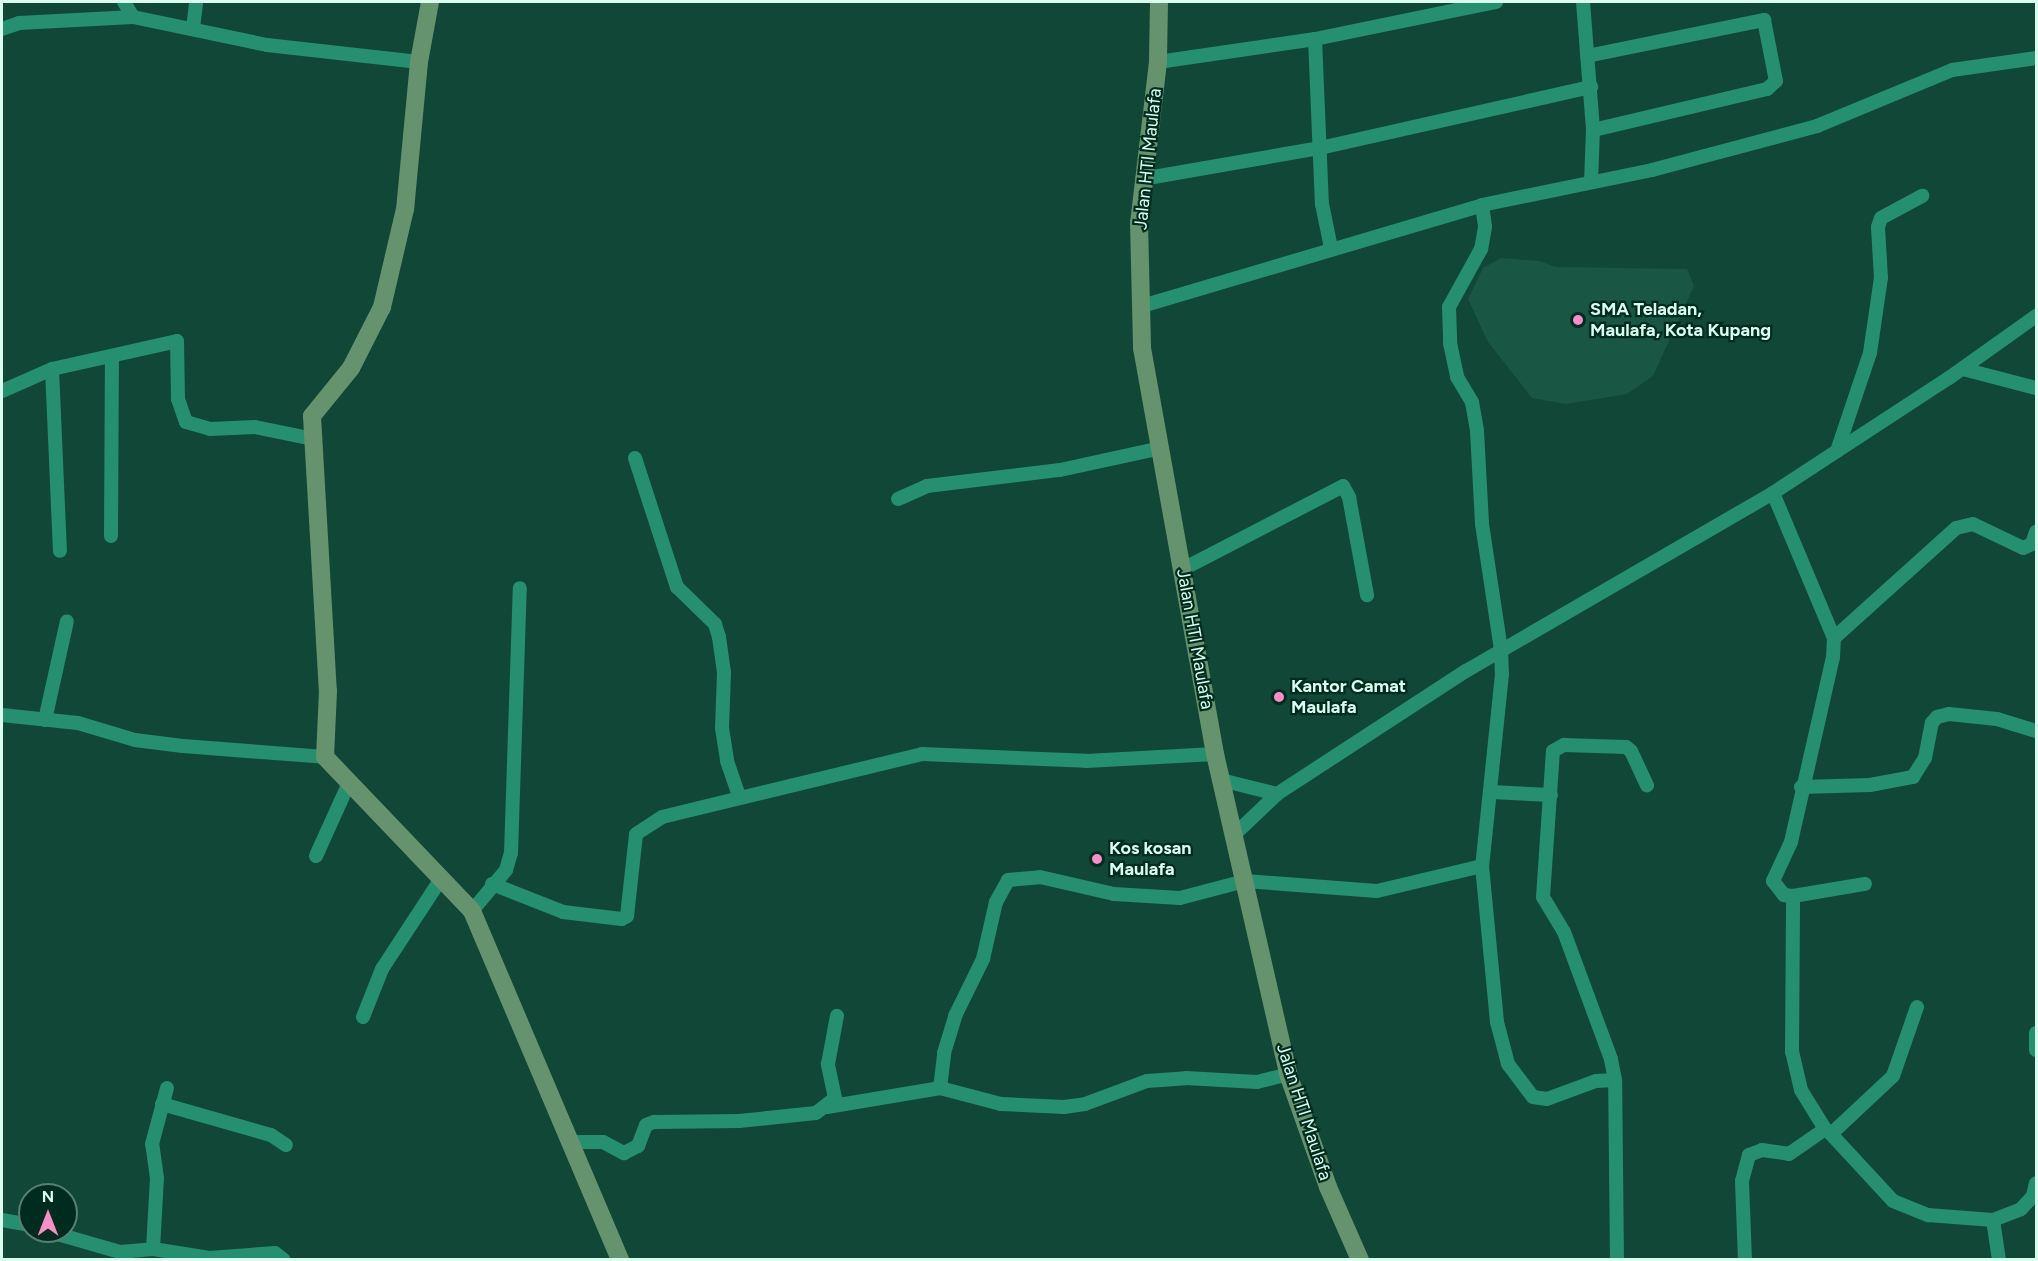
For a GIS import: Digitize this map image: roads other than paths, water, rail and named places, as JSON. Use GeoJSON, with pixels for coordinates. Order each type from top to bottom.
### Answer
{"type":"FeatureCollection","features":[{"type":"Feature","properties":{"kind":"street"},"geometry":{"type":"LineString","coordinates":[[124,2],[133,17]]}},
{"type":"Feature","properties":{"kind":"street"},"geometry":{"type":"LineString","coordinates":[[193,28],[196,2]]}},
{"type":"Feature","properties":{"kind":"street"},"geometry":{"type":"LineString","coordinates":[[324,757],[328,691],[312,416],[351,368],[382,307],[405,209],[418,62],[430,2]]}},
{"type":"Feature","properties":{"kind":"street","name":"Jalan HTI Maulafa"},"geometry":{"type":"LineString","coordinates":[[1159,2],[1158,62],[1142,179],[1142,348],[1215,754],[1288,1074],[1328,1187],[1360,1260]]}},
{"type":"Feature","properties":{"kind":"street"},"geometry":{"type":"LineString","coordinates":[[1158,62],[1315,39],[1496,2]]}},
{"type":"Feature","properties":{"kind":"street"},"geometry":{"type":"LineString","coordinates":[[1583,2],[1593,130],[1591,182]]}},
{"type":"Feature","properties":{"kind":"street"},"geometry":{"type":"LineString","coordinates":[[2,26],[133,17],[267,45],[418,62]]}},
{"type":"Feature","properties":{"kind":"street"},"geometry":{"type":"LineString","coordinates":[[1587,56],[1764,20],[1776,81],[1767,89],[1593,130]]}},
{"type":"Feature","properties":{"kind":"street"},"geometry":{"type":"LineString","coordinates":[[1315,39],[1322,204],[1331,248]]}},
{"type":"Feature","properties":{"kind":"street"},"geometry":{"type":"LineString","coordinates":[[1142,306],[1331,248],[1482,206],[1591,182],[1817,126],[1952,70],[2037,58]]}},
{"type":"Feature","properties":{"kind":"street"},"geometry":{"type":"LineString","coordinates":[[1142,179],[1320,148],[1591,87]]}},
{"type":"Feature","properties":{"kind":"street"},"geometry":{"type":"LineString","coordinates":[[1837,451],[1869,353],[1881,278],[1878,227],[1881,218],[1922,196]]}},
{"type":"Feature","properties":{"kind":"street"},"geometry":{"type":"LineString","coordinates":[[1482,206],[1485,227],[1481,249],[1449,308],[1450,343],[1457,377],[1474,412],[1482,524],[1501,649],[1491,792],[1482,866],[1497,1022],[1514,1076],[1533,1097],[1541,1099],[1596,1081],[1615,1080]]}},
{"type":"Feature","properties":{"kind":"street"},"geometry":{"type":"LineString","coordinates":[[1234,835],[1277,794],[1501,649],[1773,493],[1963,369],[2037,316]]}},
{"type":"Feature","properties":{"kind":"street"},"geometry":{"type":"LineString","coordinates":[[2,390],[51,369],[177,341],[178,399],[186,422],[210,429],[255,427],[313,439]]}},
{"type":"Feature","properties":{"kind":"street"},"geometry":{"type":"LineString","coordinates":[[111,536],[112,356]]}},
{"type":"Feature","properties":{"kind":"street"},"geometry":{"type":"LineString","coordinates":[[51,369],[60,551]]}},
{"type":"Feature","properties":{"kind":"street"},"geometry":{"type":"LineString","coordinates":[[1963,369],[2037,388]]}},
{"type":"Feature","properties":{"kind":"street"},"geometry":{"type":"LineString","coordinates":[[898,499],[927,486],[1060,470],[1161,448]]}},
{"type":"Feature","properties":{"kind":"street"},"geometry":{"type":"LineString","coordinates":[[635,458],[677,587],[715,624],[719,637],[724,672],[722,728],[739,796]]}},
{"type":"Feature","properties":{"kind":"street"},"geometry":{"type":"LineString","coordinates":[[1183,569],[1343,486],[1349,497],[1367,595]]}},
{"type":"Feature","properties":{"kind":"street"},"geometry":{"type":"LineString","coordinates":[[1773,493],[1834,638],[1833,657],[1801,787],[1787,856],[1773,881],[1784,895],[1793,896],[1865,884]]}},
{"type":"Feature","properties":{"kind":"street"},"geometry":{"type":"LineString","coordinates":[[1834,638],[1956,528],[1973,524],[2023,548],[2032,544],[2037,532]]}},
{"type":"Feature","properties":{"kind":"street"},"geometry":{"type":"LineString","coordinates":[[472,911],[492,884],[506,870],[511,853],[520,588]]}},
{"type":"Feature","properties":{"kind":"street"},"geometry":{"type":"LineString","coordinates":[[45,720],[67,621]]}},
{"type":"Feature","properties":{"kind":"street"},"geometry":{"type":"LineString","coordinates":[[1801,787],[1870,785],[1913,777],[1925,758],[1932,723],[1949,714],[1997,719],[2037,730]]}},
{"type":"Feature","properties":{"kind":"street"},"geometry":{"type":"LineString","coordinates":[[2,715],[78,723],[144,741],[324,757],[472,911],[620,1260]]}},
{"type":"Feature","properties":{"kind":"street"},"geometry":{"type":"LineString","coordinates":[[1617,1260],[1615,1080],[1607,1045],[1578,967],[1543,897],[1553,751],[1564,745],[1626,747],[1631,751],[1647,786]]}},
{"type":"Feature","properties":{"kind":"street"},"geometry":{"type":"LineString","coordinates":[[492,884],[563,912],[622,919],[627,916],[636,834],[662,818],[739,796],[922,754],[1086,761],[1215,754]]}},
{"type":"Feature","properties":{"kind":"street"},"geometry":{"type":"LineString","coordinates":[[1221,780],[1277,794]]}},
{"type":"Feature","properties":{"kind":"street"},"geometry":{"type":"LineString","coordinates":[[316,856],[348,784]]}},
{"type":"Feature","properties":{"kind":"street"},"geometry":{"type":"LineString","coordinates":[[1491,792],[1551,795]]}},
{"type":"Feature","properties":{"kind":"street"},"geometry":{"type":"LineString","coordinates":[[940,1088],[944,1053],[955,1016],[983,959],[996,902],[1008,880],[1040,877],[1114,894],[1180,898],[1245,881],[1377,891],[1482,866]]}},
{"type":"Feature","properties":{"kind":"street"},"geometry":{"type":"LineString","coordinates":[[363,1017],[382,969],[441,879]]}},
{"type":"Feature","properties":{"kind":"street"},"geometry":{"type":"LineString","coordinates":[[1793,896],[1792,1052],[1801,1089],[1828,1132],[1893,1201],[1928,1215],[1993,1220],[2022,1209],[2037,1183]]}},
{"type":"Feature","properties":{"kind":"street"},"geometry":{"type":"LineString","coordinates":[[1745,1260],[1742,1181],[1749,1155],[1762,1150],[1790,1154],[1828,1132],[1893,1076],[1917,1007]]}},
{"type":"Feature","properties":{"kind":"street"},"geometry":{"type":"LineString","coordinates":[[827,1107],[835,1098],[828,1065],[837,1016]]}},
{"type":"Feature","properties":{"kind":"street"},"geometry":{"type":"LineString","coordinates":[[2037,1033],[2037,1050]]}},
{"type":"Feature","properties":{"kind":"street"},"geometry":{"type":"LineString","coordinates":[[571,1142],[603,1142],[624,1153],[638,1146],[646,1125],[654,1122],[797,1118],[827,1107],[940,1088],[1001,1104],[1064,1107],[1085,1104],[1147,1081],[1186,1078],[1257,1082],[1288,1074]]}},
{"type":"Feature","properties":{"kind":"street"},"geometry":{"type":"LineString","coordinates":[[153,1249],[158,1178],[152,1144],[167,1088]]}},
{"type":"Feature","properties":{"kind":"street"},"geometry":{"type":"LineString","coordinates":[[162,1104],[272,1135],[286,1145]]}},
{"type":"Feature","properties":{"kind":"street"},"geometry":{"type":"LineString","coordinates":[[2,1220],[18,1223]]}},
{"type":"Feature","properties":{"kind":"street"},"geometry":{"type":"LineString","coordinates":[[1993,1220],[1999,1260]]}},
{"type":"Feature","properties":{"kind":"street"},"geometry":{"type":"LineString","coordinates":[[78,1241],[102,1249],[153,1249],[201,1258],[268,1252],[284,1260]]}},
{"type":"Feature","properties":{"kind":"place","name":"SMA Teladan, Maulafa, Kota Kupang"},"geometry":{"type":"Point","coordinates":[1578,320]}},
{"type":"Feature","properties":{"kind":"place","name":"Kantor Camat Maulafa"},"geometry":{"type":"Point","coordinates":[1279,697]}},
{"type":"Feature","properties":{"kind":"place","name":"Kos kosan Maulafa"},"geometry":{"type":"Point","coordinates":[1097,859]}}]}
